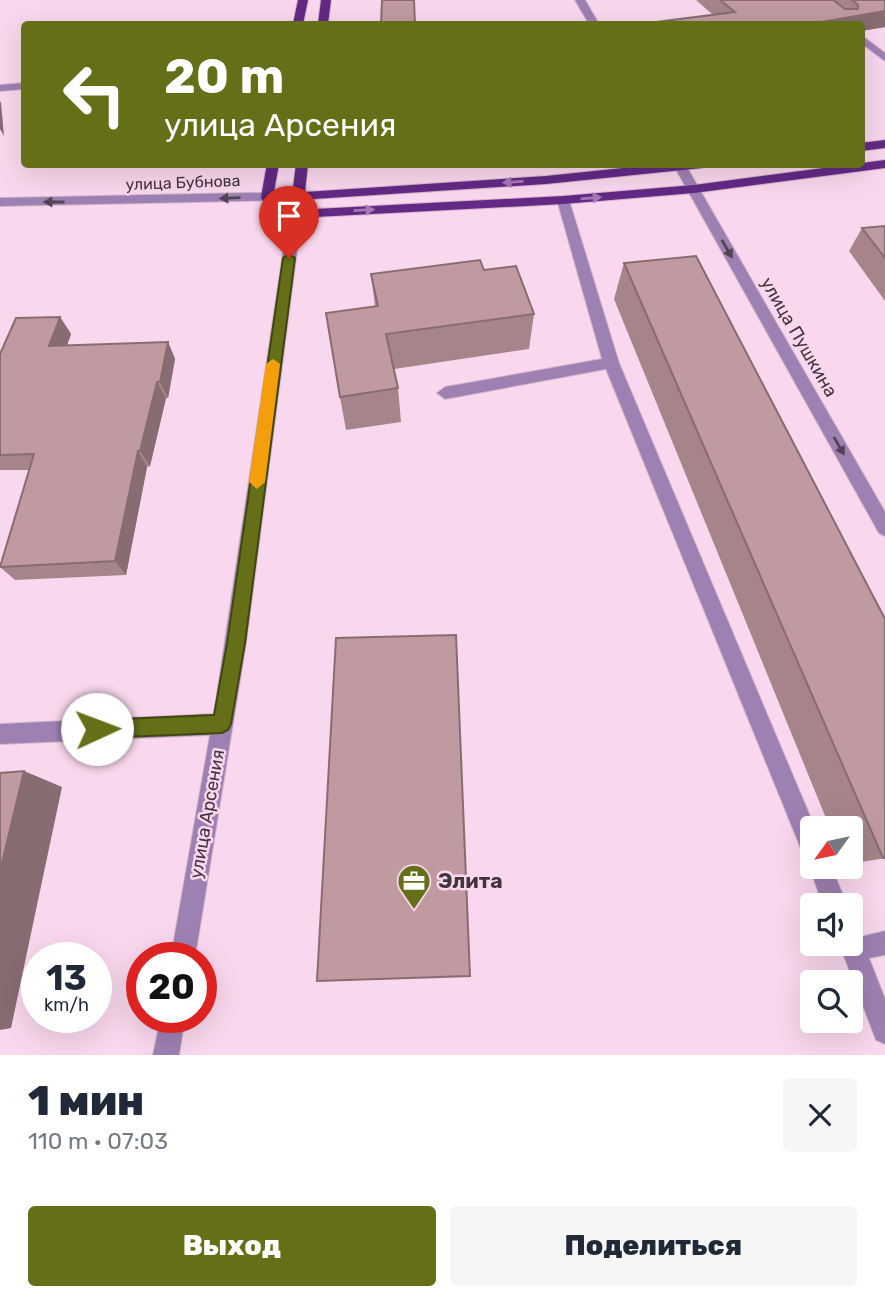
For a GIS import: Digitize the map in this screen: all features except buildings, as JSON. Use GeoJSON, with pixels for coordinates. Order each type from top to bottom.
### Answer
{"type":"FeatureCollection","features":[{"type":"Feature","properties":{"kind":"main road"},"geometry":{"type":"LineString","coordinates":[[299,21],[303,0]]}},
{"type":"Feature","properties":{"kind":"main road"},"geometry":{"type":"LineString","coordinates":[[323,21],[326,0]]}},
{"type":"Feature","properties":{"kind":"main road"},"geometry":{"type":"LineString","coordinates":[[865,146],[885,144]]}},
{"type":"Feature","properties":{"kind":"main road"},"geometry":{"type":"LineString","coordinates":[[865,167],[885,164]]}},
{"type":"Feature","properties":{"kind":"main road"},"geometry":{"type":"LineString","coordinates":[[272,168],[267,197],[274,210],[296,214],[563,200],[694,189],[854,168]]}},
{"type":"Feature","properties":{"kind":"main road","name":"улица Арсения"},"geometry":{"type":"LineString","coordinates":[[298,196],[302,168]]}},
{"type":"Feature","properties":{"kind":"main road","name":"улица Бубнова"},"geometry":{"type":"LineString","coordinates":[[298,196],[546,180],[661,168]]}},
{"type":"Feature","properties":{"kind":"street"},"geometry":{"type":"LineString","coordinates":[[579,0],[592,21]]}},
{"type":"Feature","properties":{"kind":"street"},"geometry":{"type":"LineString","coordinates":[[865,41],[885,58]]}},
{"type":"Feature","properties":{"kind":"street"},"geometry":{"type":"LineString","coordinates":[[0,88],[21,86]]}},
{"type":"Feature","properties":{"kind":"street","name":"улица Пушкина"},"geometry":{"type":"LineString","coordinates":[[681,168],[885,528]]}},
{"type":"Feature","properties":{"kind":"street","name":"улица Бубнова"},"geometry":{"type":"LineString","coordinates":[[0,202],[298,196]]}},
{"type":"Feature","properties":{"kind":"street","name":"улица Арсения"},"geometry":{"type":"LineString","coordinates":[[186,942],[236,643],[298,196]]}},
{"type":"Feature","properties":{"kind":"street"},"geometry":{"type":"LineString","coordinates":[[563,200],[611,363],[800,819]]}},
{"type":"Feature","properties":{"kind":"street"},"geometry":{"type":"LineString","coordinates":[[445,393],[611,363]]}},
{"type":"Feature","properties":{"kind":"street"},"geometry":{"type":"LineString","coordinates":[[0,734],[222,724]]}},
{"type":"Feature","properties":{"kind":"street"},"geometry":{"type":"LineString","coordinates":[[863,944],[885,943]]}},
{"type":"Feature","properties":{"kind":"street"},"geometry":{"type":"LineString","coordinates":[[856,956],[885,1031]]}},
{"type":"Feature","properties":{"kind":"street"},"geometry":{"type":"LineString","coordinates":[[166,1055],[170,1033]]}},
{"type":"Feature","properties":{"kind":"slow traffic"},"geometry":{"type":"LineString","coordinates":[[257,482],[273,364]]}},
{"type":"Feature","properties":{"kind":"place","name":"Элита"},"geometry":{"type":"Point","coordinates":[414,911]}},
{"type":"Feature","properties":{"kind":"route"},"geometry":{"type":"LineString","coordinates":[[97,729],[222,724],[236,643],[289,258]]}}]}
